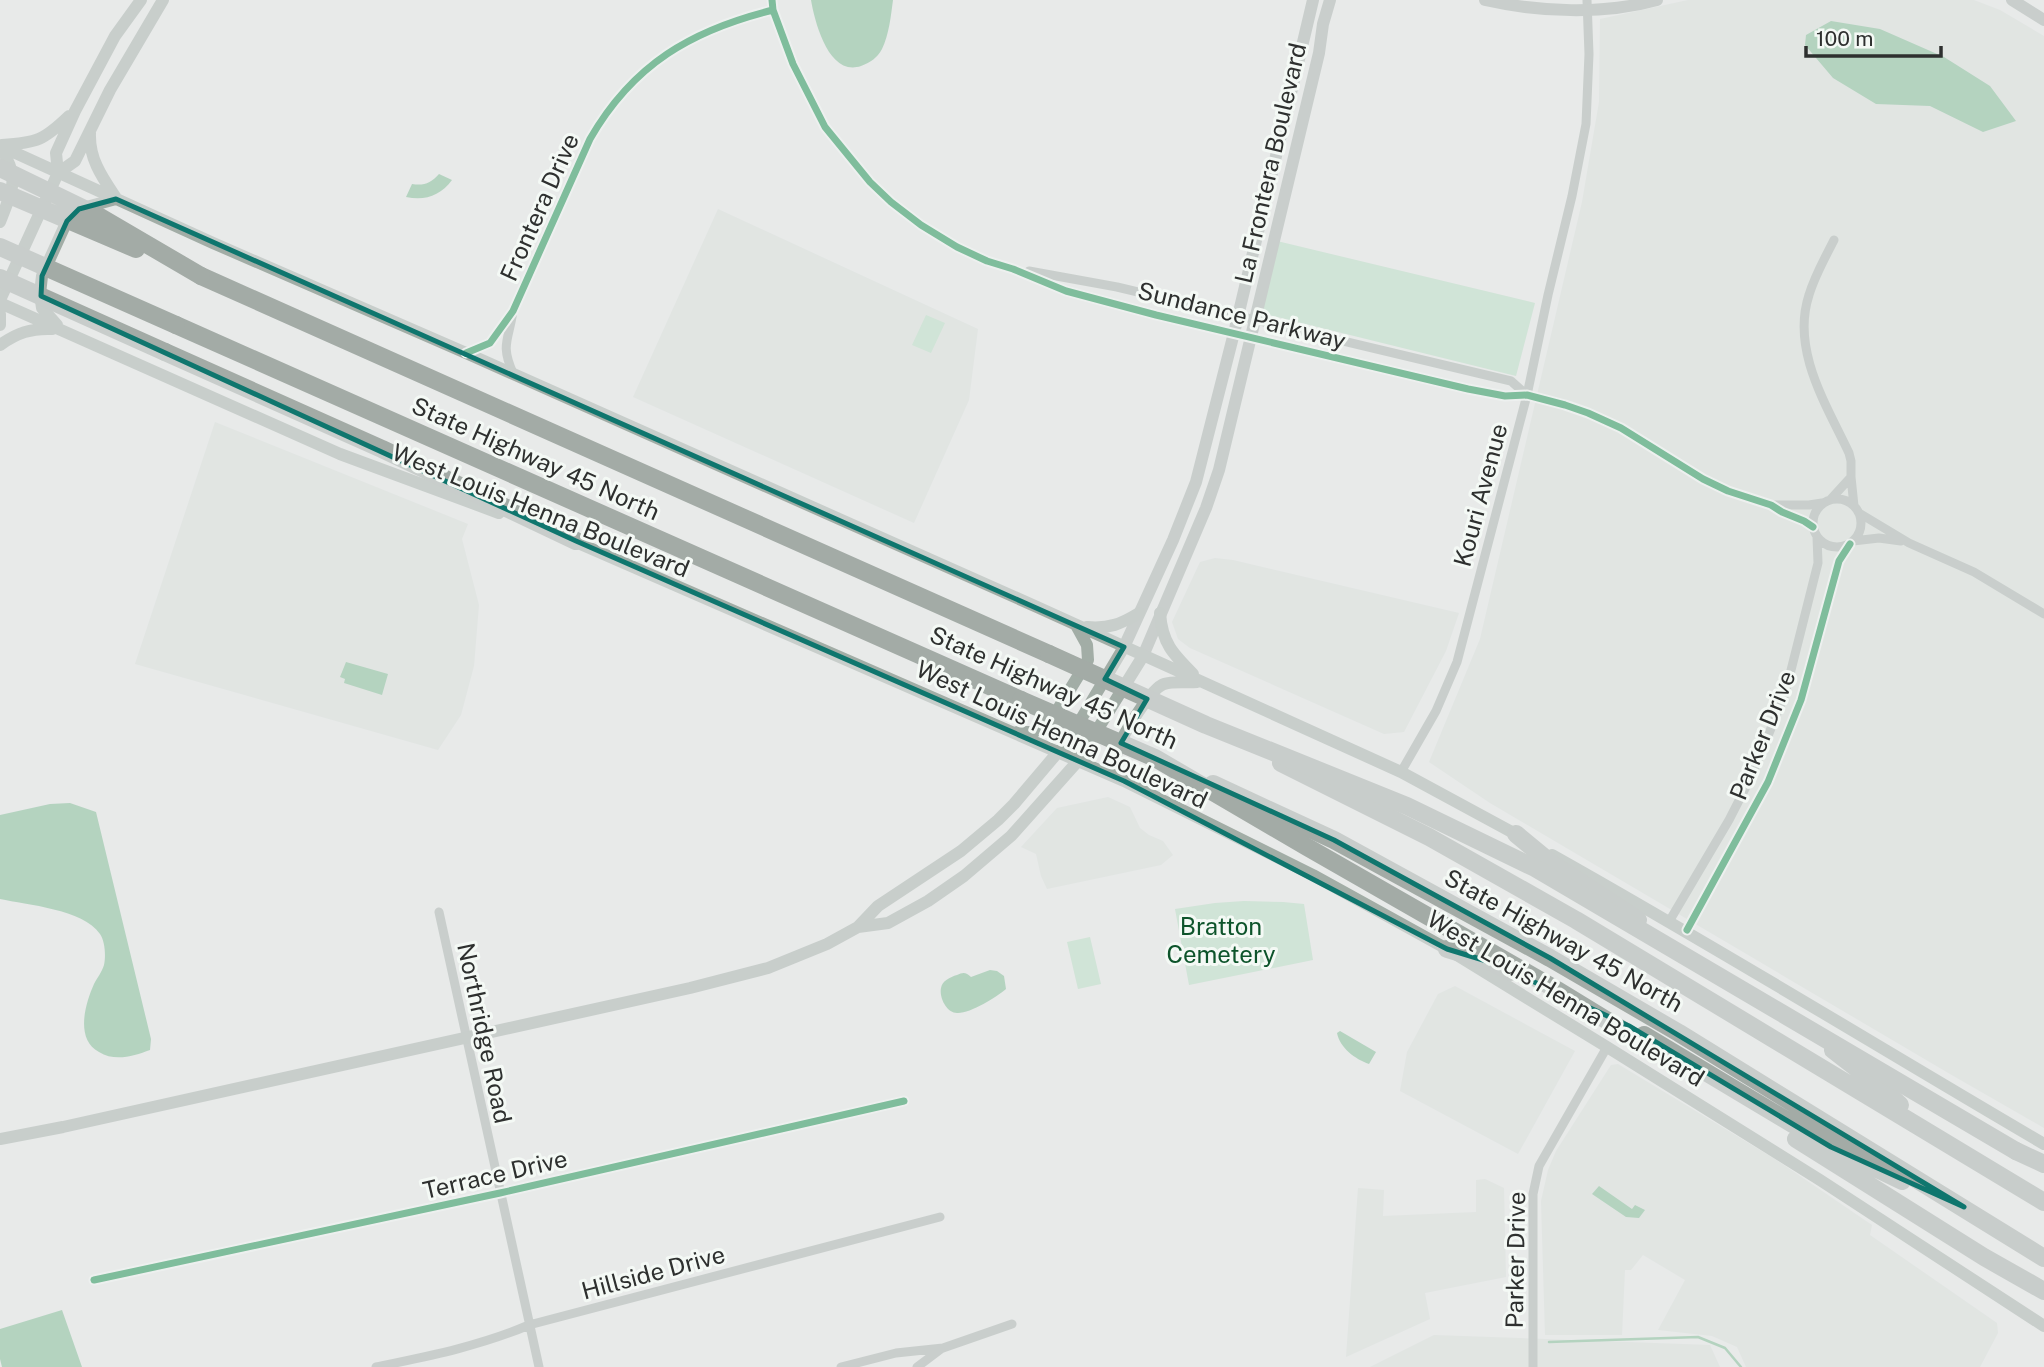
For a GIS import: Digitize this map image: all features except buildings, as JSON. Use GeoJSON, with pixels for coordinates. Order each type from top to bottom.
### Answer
{"type":"FeatureCollection","features":[{"type":"Feature","properties":{"kind":"highway"},"geometry":{"type":"LineString","coordinates":[[0,168],[95,214],[201,276]]}},
{"type":"Feature","properties":{"kind":"highway","name":"State Highway 45 North"},"geometry":{"type":"LineString","coordinates":[[0,191],[201,276],[1206,725],[1429,837],[1576,920],[2044,1202]]}},
{"type":"Feature","properties":{"kind":"highway","name":"State Highway 45 North"},"geometry":{"type":"LineString","coordinates":[[0,247],[1155,758],[1334,840],[1679,1032],[2044,1258]]}},
{"type":"Feature","properties":{"kind":"highway"},"geometry":{"type":"LineString","coordinates":[[0,278],[382,449],[576,541]]}},
{"type":"Feature","properties":{"kind":"highway"},"geometry":{"type":"LineString","coordinates":[[1206,725],[1377,793],[1535,868],[2015,1151],[2044,1164]]}},
{"type":"Feature","properties":{"kind":"highway"},"geometry":{"type":"LineString","coordinates":[[1155,758],[1558,990],[1984,1257],[2044,1291]]}},
{"type":"Feature","properties":{"kind":"highway"},"geometry":{"type":"LineString","coordinates":[[1516,834],[1551,863],[1824,1043],[1882,1088],[1926,1129]]}},
{"type":"Feature","properties":{"kind":"highway"},"geometry":{"type":"LineString","coordinates":[[1447,949],[1493,963],[1629,1026],[1831,1147],[1964,1207]]}},
{"type":"Feature","properties":{"kind":"main road"},"geometry":{"type":"LineString","coordinates":[[0,301],[58,173],[56,153],[75,111],[115,36],[141,0]]}},
{"type":"Feature","properties":{"kind":"main road"},"geometry":{"type":"LineString","coordinates":[[58,173],[75,161],[90,129],[163,0]]}},
{"type":"Feature","properties":{"kind":"main road"},"geometry":{"type":"LineString","coordinates":[[0,146],[38,141],[50,135],[75,111]]}},
{"type":"Feature","properties":{"kind":"main road"},"geometry":{"type":"LineString","coordinates":[[90,129],[90,147],[95,164],[116,199]]}},
{"type":"Feature","properties":{"kind":"main road"},"geometry":{"type":"LineString","coordinates":[[0,146],[1401,772],[1670,920],[2044,1144]]}},
{"type":"Feature","properties":{"kind":"main road"},"geometry":{"type":"LineString","coordinates":[[0,146],[13,173],[12,189],[0,222]]}},
{"type":"Feature","properties":{"kind":"main road"},"geometry":{"type":"LineString","coordinates":[[60,329],[42,308],[42,276],[67,221],[79,209],[116,199]]}},
{"type":"Feature","properties":{"kind":"main road","name":"West Louis Henna Boulevard"},"geometry":{"type":"LineString","coordinates":[[0,301],[340,454],[576,541],[1013,732],[1124,782],[1313,875],[1447,949],[1607,1046],[2044,1326]]}},
{"type":"Feature","properties":{"kind":"main road"},"geometry":{"type":"LineString","coordinates":[[0,314],[0,325]]}},
{"type":"Feature","properties":{"kind":"main road"},"geometry":{"type":"LineString","coordinates":[[0,345],[21,332],[34,328],[60,329]]}},
{"type":"Feature","properties":{"kind":"main road"},"geometry":{"type":"LineString","coordinates":[[1076,625],[1105,628],[1118,625],[1139,613]]}},
{"type":"Feature","properties":{"kind":"main road"},"geometry":{"type":"LineString","coordinates":[[1160,613],[1166,642],[1175,656],[1201,682]]}},
{"type":"Feature","properties":{"kind":"main road"},"geometry":{"type":"LineString","coordinates":[[1013,732],[1034,732],[1052,719],[1088,660],[1087,645],[1076,625]]}},
{"type":"Feature","properties":{"kind":"main road","name":"La Frontera Boulevard"},"geometry":{"type":"LineString","coordinates":[[858,927],[878,906],[961,852],[1014,804],[1065,746],[1124,647]]}},
{"type":"Feature","properties":{"kind":"main road","name":"La Frontera Boulevard"},"geometry":{"type":"LineString","coordinates":[[858,927],[888,923],[928,901],[975,867],[1011,836],[1078,761],[1143,656]]}},
{"type":"Feature","properties":{"kind":"main road"},"geometry":{"type":"LineString","coordinates":[[1124,782],[1115,766],[1117,751],[1151,694],[1163,684],[1201,682]]}},
{"type":"Feature","properties":{"kind":"main road"},"geometry":{"type":"LineString","coordinates":[[961,852],[975,867]]}},
{"type":"Feature","properties":{"kind":"main road"},"geometry":{"type":"LineString","coordinates":[[0,1139],[64,1127],[755,972],[794,959],[858,927]]}},
{"type":"Feature","properties":{"kind":"street","name":"La Frontera Boulevard"},"geometry":{"type":"LineString","coordinates":[[1124,647],[1193,490],[1214,417],[1313,0]]}},
{"type":"Feature","properties":{"kind":"street","name":"La Frontera Boulevard"},"geometry":{"type":"LineString","coordinates":[[1143,656],[1194,538],[1216,479],[1330,0]]}},
{"type":"Feature","properties":{"kind":"street"},"geometry":{"type":"LineString","coordinates":[[1485,0],[1525,7],[1586,5],[1608,9],[1657,0]]}},
{"type":"Feature","properties":{"kind":"street"},"geometry":{"type":"LineString","coordinates":[[2012,0],[2044,20]]}},
{"type":"Feature","properties":{"kind":"street","name":"Sundance Parkway"},"geometry":{"type":"LineString","coordinates":[[773,5],[793,64],[825,127],[870,182],[891,202],[930,231],[987,261],[1066,291],[1250,337],[1468,389],[1504,396],[1527,395],[1564,405],[1621,428],[1703,479],[1728,491],[1771,505],[1813,527]]}},
{"type":"Feature","properties":{"kind":"street","name":"Frontera Drive"},"geometry":{"type":"LineString","coordinates":[[513,311],[590,139],[618,98],[646,69],[678,45],[773,5]]}},
{"type":"Feature","properties":{"kind":"street","name":"Kouri Avenue"},"geometry":{"type":"LineString","coordinates":[[1401,772],[1436,711],[1457,662],[1527,395],[1586,124],[1589,54],[1586,5]]}},
{"type":"Feature","properties":{"kind":"street"},"geometry":{"type":"LineString","coordinates":[[1834,240],[1808,297],[1805,341],[1811,371],[1851,461],[1851,477],[1861,528],[1851,542]]}},
{"type":"Feature","properties":{"kind":"street","name":"Sundance Parkway"},"geometry":{"type":"LineString","coordinates":[[1013,269],[1117,287],[1511,382],[1527,395]]}},
{"type":"Feature","properties":{"kind":"street"},"geometry":{"type":"LineString","coordinates":[[466,353],[490,343],[513,311]]}},
{"type":"Feature","properties":{"kind":"street"},"geometry":{"type":"LineString","coordinates":[[513,311],[511,329],[505,342],[507,359],[513,373]]}},
{"type":"Feature","properties":{"kind":"street"},"geometry":{"type":"LineString","coordinates":[[1851,477],[1814,513],[1813,527],[1817,537],[1834,548],[1851,542],[1879,538],[1909,542]]}},
{"type":"Feature","properties":{"kind":"street","name":"Sundance Parkway"},"geometry":{"type":"LineString","coordinates":[[1771,505],[1809,505],[1827,501]]}},
{"type":"Feature","properties":{"kind":"street"},"geometry":{"type":"LineString","coordinates":[[1827,501],[1847,501],[1909,542],[1974,572],[2044,614]]}},
{"type":"Feature","properties":{"kind":"street","name":"Parker Drive"},"geometry":{"type":"LineString","coordinates":[[1670,920],[1730,820],[1752,775],[1785,694],[1818,563],[1817,537]]}},
{"type":"Feature","properties":{"kind":"street","name":"Parker Drive"},"geometry":{"type":"LineString","coordinates":[[1686,930],[1768,782],[1801,700],[1839,561],[1851,542]]}},
{"type":"Feature","properties":{"kind":"street"},"geometry":{"type":"LineString","coordinates":[[1800,639],[1816,643]]}},
{"type":"Feature","properties":{"kind":"street"},"geometry":{"type":"LineString","coordinates":[[1752,775],[1768,782]]}},
{"type":"Feature","properties":{"kind":"street","name":"Northridge Road"},"geometry":{"type":"LineString","coordinates":[[439,912],[539,1367]]}},
{"type":"Feature","properties":{"kind":"street","name":"Parker Drive"},"geometry":{"type":"LineString","coordinates":[[1533,1367],[1533,1194],[1539,1166],[1607,1046]]}},
{"type":"Feature","properties":{"kind":"street","name":"Terrace Drive"},"geometry":{"type":"LineString","coordinates":[[94,1280],[500,1193],[904,1101]]}},
{"type":"Feature","properties":{"kind":"street","name":"Hillside Drive"},"geometry":{"type":"LineString","coordinates":[[376,1367],[462,1349],[529,1325],[940,1217]]}},
{"type":"Feature","properties":{"kind":"street"},"geometry":{"type":"LineString","coordinates":[[841,1367],[897,1353],[943,1348],[1012,1324]]}},
{"type":"Feature","properties":{"kind":"street"},"geometry":{"type":"LineString","coordinates":[[917,1367],[943,1348]]}},
{"type":"Feature","properties":{"kind":"highlighted area"},"geometry":{"type":"Polygon","coordinates":[[[116,199],[1124,647],[1105,679],[1147,699],[1121,743],[1334,840],[1550,958],[1964,1207],[1831,1147],[1629,1026],[1493,963],[1447,949],[1124,781],[576,541],[41,296],[42,276],[67,221],[79,209],[116,199]]]}},
{"type":"Feature","properties":{"kind":"shaded area"},"geometry":{"type":"Polygon","coordinates":[[[811,0],[893,0],[886,38],[878,55],[861,66],[840,64],[832,56],[820,34],[811,0]]]}},
{"type":"Feature","properties":{"kind":"shaded area"},"geometry":{"type":"Polygon","coordinates":[[[1688,0],[1974,0],[2000,10],[2044,36],[2044,1128],[1490,803],[1429,762],[1480,639],[1582,202],[1599,102],[1600,19],[1688,0]]]}},
{"type":"Feature","properties":{"kind":"shaded area"},"geometry":{"type":"Polygon","coordinates":[[[1831,21],[1880,29],[1944,57],[1990,86],[2016,121],[1983,132],[1930,106],[1876,104],[1833,78],[1805,45],[1806,35],[1831,21]]]}},
{"type":"Feature","properties":{"kind":"shaded area"},"geometry":{"type":"Polygon","coordinates":[[[439,174],[452,180],[442,190],[426,198],[406,197],[412,184],[427,183],[439,174]]]}},
{"type":"Feature","properties":{"kind":"shaded area"},"geometry":{"type":"Polygon","coordinates":[[[718,209],[978,329],[969,400],[914,523],[633,397],[718,209]]]}},
{"type":"Feature","properties":{"kind":"shaded area"},"geometry":{"type":"Polygon","coordinates":[[[215,422],[468,524],[462,539],[479,605],[474,666],[461,715],[438,750],[135,664],[215,422]]]}},
{"type":"Feature","properties":{"kind":"shaded area"},"geometry":{"type":"Polygon","coordinates":[[[1215,558],[1459,613],[1446,651],[1404,732],[1384,734],[1190,648],[1178,639],[1172,622],[1200,562],[1215,558]]]}},
{"type":"Feature","properties":{"kind":"shaded area"},"geometry":{"type":"Polygon","coordinates":[[[346,662],[388,674],[382,695],[344,683],[345,679],[340,677],[346,662]]]}},
{"type":"Feature","properties":{"kind":"shaded area"},"geometry":{"type":"Polygon","coordinates":[[[1108,797],[1130,807],[1140,828],[1163,841],[1173,855],[1161,865],[1047,889],[1036,854],[1021,847],[1057,808],[1108,797]]]}},
{"type":"Feature","properties":{"kind":"shaded area"},"geometry":{"type":"Polygon","coordinates":[[[70,803],[96,812],[151,1039],[150,1050],[131,1056],[111,1057],[99,1052],[87,1039],[84,1030],[88,1001],[105,961],[100,934],[81,919],[68,914],[0,899],[0,815],[50,804],[70,803]]]}},
{"type":"Feature","properties":{"kind":"shaded area"},"geometry":{"type":"Polygon","coordinates":[[[990,970],[1004,976],[1006,989],[962,1013],[947,1008],[941,992],[945,981],[961,973],[971,977],[990,970]]]}},
{"type":"Feature","properties":{"kind":"shaded area"},"geometry":{"type":"Polygon","coordinates":[[[1455,986],[1575,1051],[1518,1154],[1400,1091],[1407,1052],[1438,994],[1455,986]]]}},
{"type":"Feature","properties":{"kind":"shaded area"},"geometry":{"type":"Polygon","coordinates":[[[1340,1031],[1376,1052],[1369,1064],[1345,1048],[1337,1033],[1340,1031]]]}},
{"type":"Feature","properties":{"kind":"shaded area"},"geometry":{"type":"Polygon","coordinates":[[[1618,1064],[1775,1159],[1872,1225],[1870,1235],[1997,1323],[1998,1333],[1980,1367],[1746,1367],[1737,1347],[1712,1336],[1658,1330],[1685,1280],[1643,1255],[1631,1270],[1625,1270],[1622,1335],[1545,1335],[1541,1201],[1548,1170],[1556,1151],[1611,1065],[1618,1064]]]}},
{"type":"Feature","properties":{"kind":"shaded area"},"geometry":{"type":"Polygon","coordinates":[[[1485,1179],[1504,1188],[1506,1277],[1425,1293],[1430,1319],[1346,1357],[1358,1188],[1384,1190],[1383,1216],[1476,1212],[1476,1180],[1485,1179]]]}},
{"type":"Feature","properties":{"kind":"shaded area"},"geometry":{"type":"Polygon","coordinates":[[[1599,1186],[1632,1209],[1635,1205],[1645,1210],[1639,1218],[1626,1217],[1592,1194],[1599,1186]]]}},
{"type":"Feature","properties":{"kind":"shaded area"},"geometry":{"type":"Polygon","coordinates":[[[62,1310],[82,1367],[2,1367],[0,1329],[62,1310]]]}},
{"type":"Feature","properties":{"kind":"shaded area"},"geometry":{"type":"Polygon","coordinates":[[[1434,1335],[1710,1345],[1720,1367],[1370,1367],[1434,1335]]]}},
{"type":"Feature","properties":{"kind":"green space"},"geometry":{"type":"Polygon","coordinates":[[[1277,241],[1535,303],[1516,376],[1261,313],[1277,241]]]}},
{"type":"Feature","properties":{"kind":"green space"},"geometry":{"type":"Polygon","coordinates":[[[926,315],[945,323],[931,353],[912,345],[926,315]]]}},
{"type":"Feature","properties":{"kind":"green space","name":"Bratton Cemetery"},"geometry":{"type":"Polygon","coordinates":[[[1244,901],[1304,904],[1313,960],[1189,985],[1175,909],[1244,901]]]}},
{"type":"Feature","properties":{"kind":"green space"},"geometry":{"type":"Polygon","coordinates":[[[1090,937],[1101,984],[1078,989],[1067,942],[1090,937]]]}},
{"type":"Feature","properties":{"kind":"waterway"},"geometry":{"type":"LineString","coordinates":[[1549,1342],[1698,1337],[1725,1348],[1741,1367]]}},
{"type":"Feature","properties":{"kind":"cycle path"},"geometry":{"type":"LineString","coordinates":[[772,0],[773,10],[793,64],[825,127],[870,182],[891,202],[921,225],[957,247],[1066,291],[1156,315],[1468,389],[1505,396],[1527,395],[1565,405],[1621,428],[1703,479],[1728,491],[1771,505],[1813,527]]}},
{"type":"Feature","properties":{"kind":"cycle path"},"geometry":{"type":"LineString","coordinates":[[466,353],[490,343],[513,311],[590,139],[625,90],[645,70],[691,40],[716,28],[773,10]]}},
{"type":"Feature","properties":{"kind":"cycle path"},"geometry":{"type":"LineString","coordinates":[[1687,930],[1768,782],[1801,700],[1839,561],[1850,544]]}},
{"type":"Feature","properties":{"kind":"cycle path"},"geometry":{"type":"LineString","coordinates":[[94,1280],[500,1193],[904,1101]]}}]}
